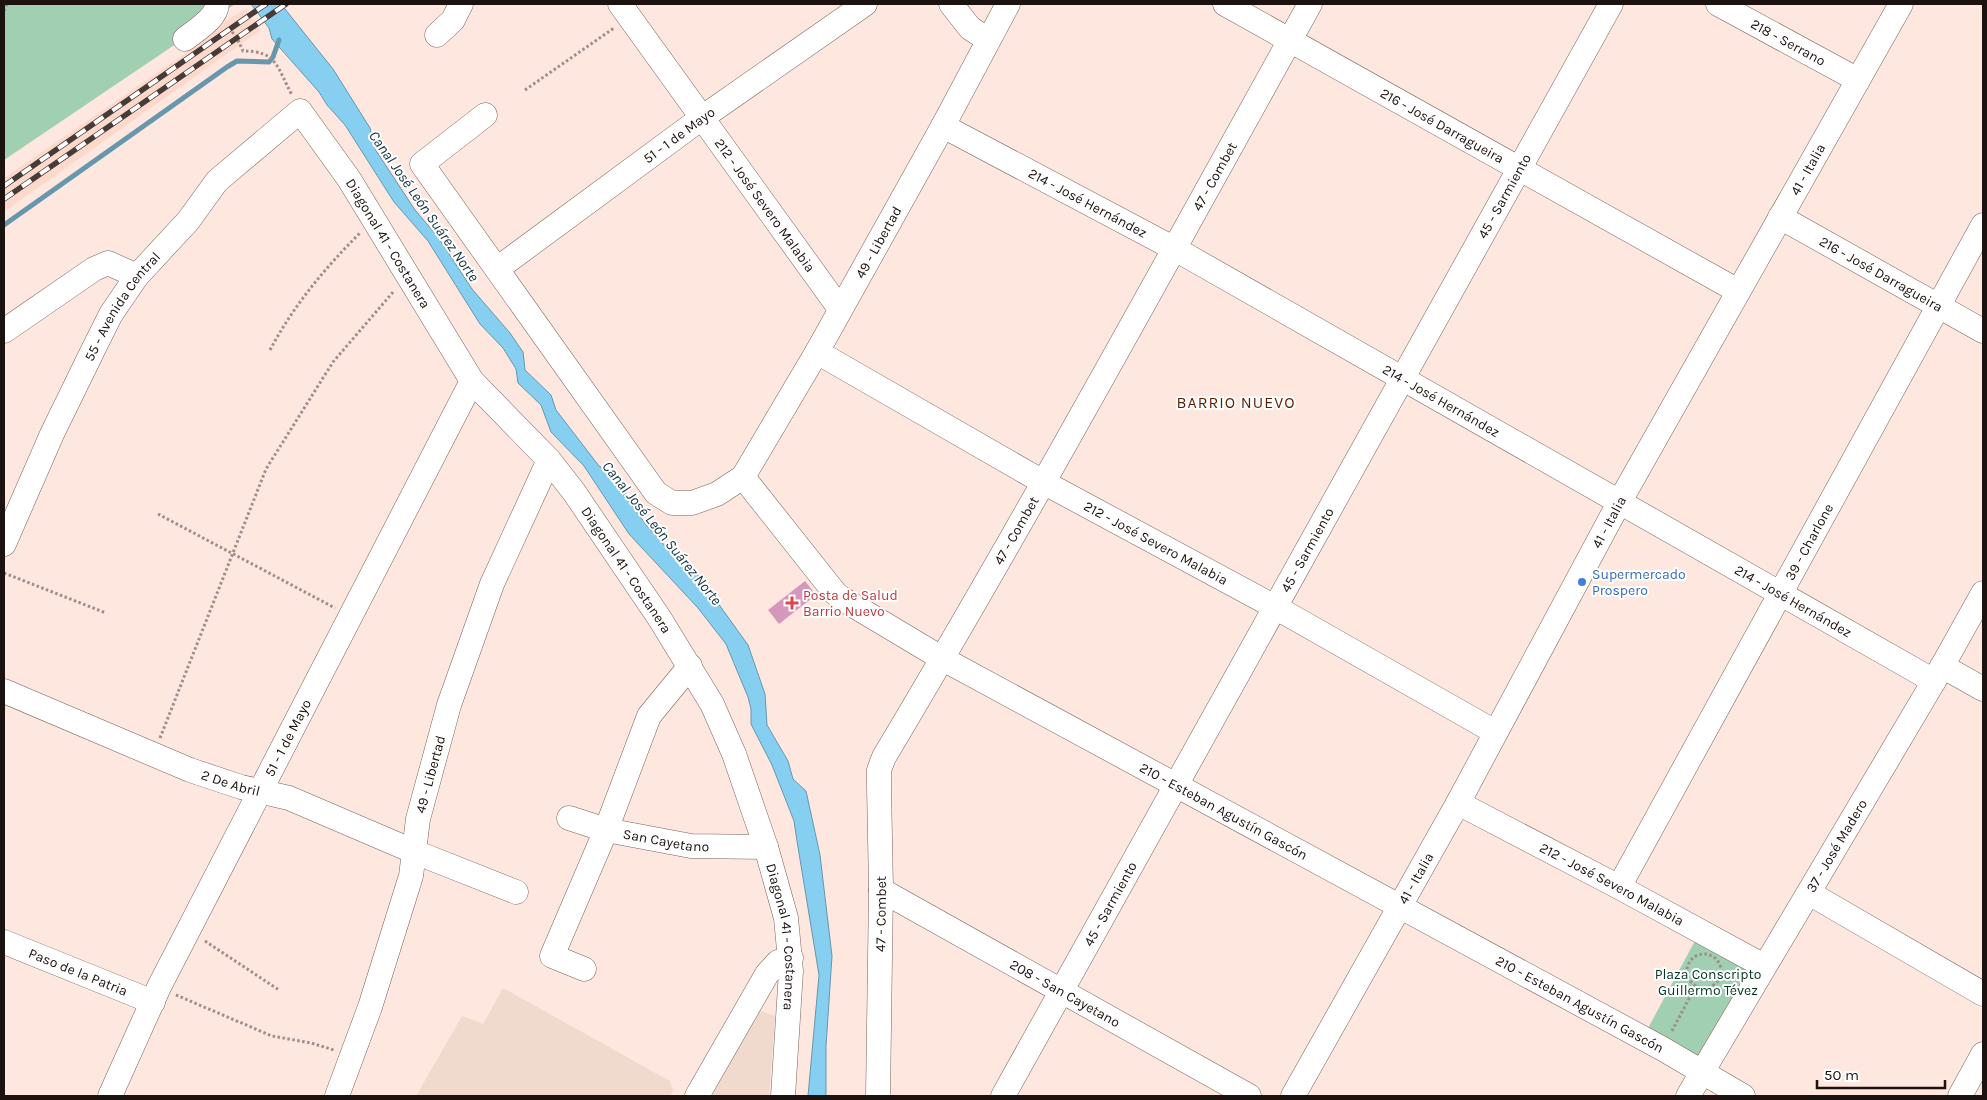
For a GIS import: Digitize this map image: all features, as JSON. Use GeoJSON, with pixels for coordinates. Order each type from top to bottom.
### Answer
{"type":"FeatureCollection","features":[{"type":"Feature","properties":{"kind":"street"},"geometry":{"type":"LineString","coordinates":[[437,35],[453,20],[461,4]]}},
{"type":"Feature","properties":{"kind":"street","name":"51 - 1 de Mayo"},"geometry":{"type":"LineString","coordinates":[[497,269],[703,117],[865,4]]}},
{"type":"Feature","properties":{"kind":"street"},"geometry":{"type":"LineString","coordinates":[[951,4],[970,28],[988,40]]}},
{"type":"Feature","properties":{"kind":"street","name":"49 - Libertad"},"geometry":{"type":"LineString","coordinates":[[743,477],[817,352],[943,126],[1008,4]]}},
{"type":"Feature","properties":{"kind":"street","name":"216 - José Darragueira"},"geometry":{"type":"LineString","coordinates":[[1225,4],[1738,291]]}},
{"type":"Feature","properties":{"kind":"street","name":"47 - Combet"},"geometry":{"type":"LineString","coordinates":[[878,1096],[881,890],[879,770],[884,757],[943,659],[1175,249],[1310,4]]}},
{"type":"Feature","properties":{"kind":"street","name":"45 - Sarmiento"},"geometry":{"type":"LineString","coordinates":[[1003,1096],[1178,785],[1275,606],[1611,4]]}},
{"type":"Feature","properties":{"kind":"street","name":"218 - Serrano"},"geometry":{"type":"LineString","coordinates":[[1718,4],[1858,80]]}},
{"type":"Feature","properties":{"kind":"street","name":"41 - Italia"},"geometry":{"type":"LineString","coordinates":[[1293,1096],[1458,803],[1620,501],[1901,4]]}},
{"type":"Feature","properties":{"kind":"street"},"geometry":{"type":"LineString","coordinates":[[185,39],[212,16],[217,8],[222,14]]}},
{"type":"Feature","properties":{"kind":"street","name":"212 - José Severo Malabia"},"geometry":{"type":"LineString","coordinates":[[624,10],[840,309]]}},
{"type":"Feature","properties":{"kind":"street","name":"Diagonal 41 - Costanera"},"geometry":{"type":"LineString","coordinates":[[300,111],[349,179],[472,381],[549,460],[574,492],[690,666],[712,704],[734,754],[766,847],[786,918],[791,958],[784,1096]]}},
{"type":"Feature","properties":{"kind":"street","name":"55 - Avenida Central"},"geometry":{"type":"LineString","coordinates":[[4,544],[52,434],[111,314],[137,276],[188,221],[217,182],[300,111]]}},
{"type":"Feature","properties":{"kind":"street"},"geometry":{"type":"LineString","coordinates":[[485,115],[422,164],[656,493],[672,503],[692,503],[718,494],[743,477]]}},
{"type":"Feature","properties":{"kind":"street","name":"214 - José Hernández"},"geometry":{"type":"LineString","coordinates":[[943,126],[1175,249],[1620,501],[1779,594],[1938,674],[1983,689]]}},
{"type":"Feature","properties":{"kind":"street","name":"216 - José Darragueira"},"geometry":{"type":"LineString","coordinates":[[1780,217],[1983,331]]}},
{"type":"Feature","properties":{"kind":"street","name":"39 - Charlone"},"geometry":{"type":"LineString","coordinates":[[1619,887],[1983,225]]}},
{"type":"Feature","properties":{"kind":"street"},"geometry":{"type":"LineString","coordinates":[[4,331],[94,269],[108,263],[137,276]]}},
{"type":"Feature","properties":{"kind":"street","name":"212 - José Severo Malabia"},"geometry":{"type":"LineString","coordinates":[[817,352],[1043,482],[1275,606],[1495,732]]}},
{"type":"Feature","properties":{"kind":"street","name":"51 - 1 de Mayo"},"geometry":{"type":"LineString","coordinates":[[110,1096],[156,995],[472,381]]}},
{"type":"Feature","properties":{"kind":"street","name":"49 - Libertad"},"geometry":{"type":"LineString","coordinates":[[338,1096],[353,1056],[411,876],[418,819],[449,705],[492,584],[549,460]]}},
{"type":"Feature","properties":{"kind":"street","name":"210 - Esteban Agustín Gascón"},"geometry":{"type":"LineString","coordinates":[[743,477],[834,593],[943,659],[1662,1049],[1743,1096]]}},
{"type":"Feature","properties":{"kind":"street","name":"37 - José Madero"},"geometry":{"type":"LineString","coordinates":[[1688,1096],[1938,674],[1983,593]]}},
{"type":"Feature","properties":{"kind":"street"},"geometry":{"type":"LineString","coordinates":[[584,969],[552,956],[606,830],[648,716],[690,666]]}},
{"type":"Feature","properties":{"kind":"street","name":"2 De Abril"},"geometry":{"type":"LineString","coordinates":[[4,691],[190,770],[289,798],[415,852],[516,892]]}},
{"type":"Feature","properties":{"kind":"street","name":"212 - José Severo Malabia"},"geometry":{"type":"LineString","coordinates":[[1458,803],[1619,887],[1764,966]]}},
{"type":"Feature","properties":{"kind":"street","name":"San Cayetano"},"geometry":{"type":"LineString","coordinates":[[569,818],[606,830],[691,846],[766,847]]}},
{"type":"Feature","properties":{"kind":"street","name":"208 - San Cayetano"},"geometry":{"type":"LineString","coordinates":[[881,890],[1249,1096]]}},
{"type":"Feature","properties":{"kind":"street"},"geometry":{"type":"LineString","coordinates":[[1809,893],[1983,994]]}},
{"type":"Feature","properties":{"kind":"street","name":"Paso de la Patria"},"geometry":{"type":"LineString","coordinates":[[4,942],[156,995]]}},
{"type":"Feature","properties":{"kind":"street"},"geometry":{"type":"LineString","coordinates":[[697,1096],[767,974],[778,962],[791,958]]}},
{"type":"Feature","properties":{"kind":"street"},"geometry":{"type":"LineString","coordinates":[[1960,1096],[1983,1054]]}},
{"type":"Feature","properties":{"kind":"path"},"geometry":{"type":"LineString","coordinates":[[4,11],[7,4]]}},
{"type":"Feature","properties":{"kind":"path"},"geometry":{"type":"LineString","coordinates":[[525,90],[624,10]]}},
{"type":"Feature","properties":{"kind":"path"},"geometry":{"type":"LineString","coordinates":[[222,14],[243,51],[260,51],[277,64],[300,111]]}},
{"type":"Feature","properties":{"kind":"path"},"geometry":{"type":"LineString","coordinates":[[270,350],[295,307],[313,284],[373,220]]}},
{"type":"Feature","properties":{"kind":"path"},"geometry":{"type":"LineString","coordinates":[[153,755],[266,469],[333,362],[407,276]]}},
{"type":"Feature","properties":{"kind":"path"},"geometry":{"type":"LineString","coordinates":[[158,514],[351,616]]}},
{"type":"Feature","properties":{"kind":"path"},"geometry":{"type":"LineString","coordinates":[[4,573],[106,613]]}},
{"type":"Feature","properties":{"kind":"path"},"geometry":{"type":"LineString","coordinates":[[190,931],[279,990]]}},
{"type":"Feature","properties":{"kind":"path"},"geometry":{"type":"LineString","coordinates":[[1704,954],[1714,957],[1720,966],[1720,978],[1707,988],[1696,985],[1688,977],[1690,962],[1704,954]]}},
{"type":"Feature","properties":{"kind":"path"},"geometry":{"type":"LineString","coordinates":[[1662,1049],[1696,985]]}},
{"type":"Feature","properties":{"kind":"path"},"geometry":{"type":"LineString","coordinates":[[156,995],[272,1036],[312,1043],[353,1056]]}},
{"type":"Feature","properties":{"kind":"shaded area"},"geometry":{"type":"Polygon","coordinates":[[[245,9],[261,30],[4,212],[4,178],[212,35],[220,25],[245,9]]]}},
{"type":"Feature","properties":{"kind":"shaded area"},"geometry":{"type":"Polygon","coordinates":[[[503,988],[670,1081],[673,1091],[670,1096],[416,1096],[462,1016],[483,1024],[503,988]]]}},
{"type":"Feature","properties":{"kind":"shaded area"},"geometry":{"type":"Polygon","coordinates":[[[759,1010],[775,1016],[769,1096],[712,1096],[759,1010]]]}},
{"type":"Feature","properties":{"kind":"green space"},"geometry":{"type":"Polygon","coordinates":[[[4,4],[235,4],[4,160],[4,4]]]}},
{"type":"Feature","properties":{"kind":"green space","name":"Plaza Conscripto Guillermo Tévez"},"geometry":{"type":"Polygon","coordinates":[[[1696,939],[1753,968],[1697,1060],[1646,1032],[1696,939]]]}},
{"type":"Feature","properties":{"kind":"water"},"geometry":{"type":"Polygon","coordinates":[[[251,4],[281,4],[333,69],[370,128],[375,149],[415,210],[438,237],[472,289],[510,333],[523,352],[525,370],[551,395],[556,410],[599,466],[621,478],[628,500],[647,526],[667,548],[687,560],[748,645],[765,694],[767,725],[788,761],[793,779],[806,791],[820,855],[832,956],[826,1046],[826,1096],[808,1096],[819,975],[794,821],[772,765],[751,724],[751,709],[748,697],[726,644],[698,608],[629,534],[584,466],[551,432],[541,405],[518,383],[516,369],[503,348],[480,324],[428,241],[394,202],[345,125],[327,105],[319,92],[272,39],[269,28],[251,4]]]}},
{"type":"Feature","properties":{"kind":"building","name":"Posta de Salud Barrio Nuevo"},"geometry":{"type":"Polygon","coordinates":[[[805,581],[816,595],[779,624],[768,610],[805,581]]]}},
{"type":"Feature","properties":{"kind":"waterway"},"geometry":{"type":"LineString","coordinates":[[4,225],[227,67],[237,61],[269,62],[273,57],[279,40]]}},
{"type":"Feature","properties":{"kind":"railway"},"geometry":{"type":"LineString","coordinates":[[4,186],[266,4]]}},
{"type":"Feature","properties":{"kind":"railway"},"geometry":{"type":"LineString","coordinates":[[4,199],[286,4]]}},
{"type":"Feature","properties":{"kind":"place","name":"Supermercado Prospero"},"geometry":{"type":"Point","coordinates":[1582,582]}},
{"type":"Feature","properties":{"kind":"place","name":"Posta de Salud Barrio Nuevo"},"geometry":{"type":"Point","coordinates":[792,603]}},
{"type":"Feature","properties":{"kind":"district","name":"BARRIO NUEVO"},"geometry":{"type":"Point","coordinates":[1236,402]}},
{"type":"Feature","properties":{"kind":"water label","name":"Canal José León Suárez Norte"},"geometry":{"type":"Point","coordinates":[424,206]}},
{"type":"Feature","properties":{"kind":"water label","name":"Canal José León Suárez Norte"},"geometry":{"type":"Point","coordinates":[662,533]}}]}
